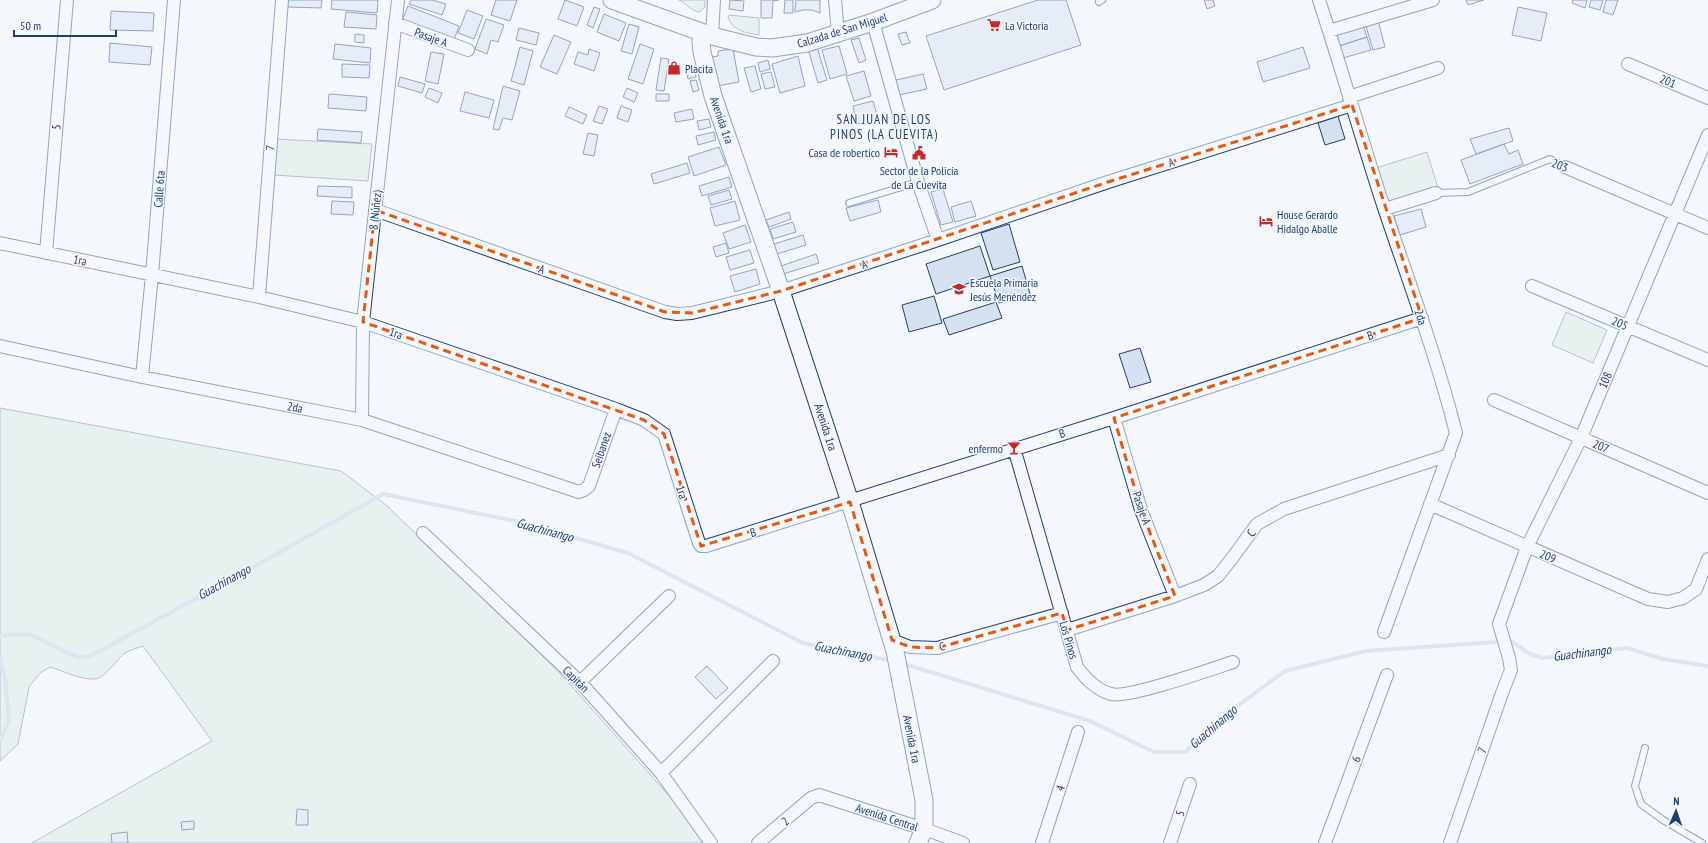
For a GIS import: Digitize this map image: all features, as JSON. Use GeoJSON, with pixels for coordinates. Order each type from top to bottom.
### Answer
{"type":"FeatureCollection","features":[{"type":"Feature","properties":{"kind":"street","name":"5"},"geometry":{"type":"LineString","coordinates":[[46,253],[67,0]]}},
{"type":"Feature","properties":{"kind":"street","name":"Calle 6ta"},"geometry":{"type":"LineString","coordinates":[[142,377],[152,275],[174,0]]}},
{"type":"Feature","properties":{"kind":"street","name":"7"},"geometry":{"type":"LineString","coordinates":[[259,297],[282,0]]}},
{"type":"Feature","properties":{"kind":"street","name":"8 (Núñez)"},"geometry":{"type":"LineString","coordinates":[[362,420],[363,322],[398,0]]}},
{"type":"Feature","properties":{"kind":"street","name":"Calzada de San Miguel"},"geometry":{"type":"LineString","coordinates":[[612,0],[707,35],[756,47],[772,48],[807,43],[872,22],[932,0]]}},
{"type":"Feature","properties":{"kind":"street"},"geometry":{"type":"LineString","coordinates":[[707,35],[714,0]]}},
{"type":"Feature","properties":{"kind":"street"},"geometry":{"type":"LineString","coordinates":[[834,0],[838,33]]}},
{"type":"Feature","properties":{"kind":"street","name":"2da"},"geometry":{"type":"LineString","coordinates":[[1319,0],[1384,209],[1422,318],[1449,403],[1456,433],[1384,632]]}},
{"type":"Feature","properties":{"kind":"street"},"geometry":{"type":"LineString","coordinates":[[1329,31],[1433,0]]}},
{"type":"Feature","properties":{"kind":"street"},"geometry":{"type":"LineString","coordinates":[[872,22],[918,182],[938,240]]}},
{"type":"Feature","properties":{"kind":"street","name":"Pasaje A"},"geometry":{"type":"LineString","coordinates":[[395,24],[468,50]]}},
{"type":"Feature","properties":{"kind":"street","name":"Avenida 1ra"},"geometry":{"type":"LineString","coordinates":[[707,35],[701,42],[713,96],[781,291],[850,502],[893,645],[924,800],[921,836]]}},
{"type":"Feature","properties":{"kind":"street","name":"201"},"geometry":{"type":"LineString","coordinates":[[1628,64],[1708,98]]}},
{"type":"Feature","properties":{"kind":"street","name":"A"},"geometry":{"type":"LineString","coordinates":[[375,210],[665,312],[677,314],[692,312],[781,291],[938,240],[1351,101],[1438,68]]}},
{"type":"Feature","properties":{"kind":"street","name":"108"},"geometry":{"type":"LineString","coordinates":[[1510,658],[1499,624],[1527,547],[1581,438],[1708,135]]}},
{"type":"Feature","properties":{"kind":"street","name":"203"},"geometry":{"type":"LineString","coordinates":[[1565,167],[1708,228]]}},
{"type":"Feature","properties":{"kind":"street","name":"203"},"geometry":{"type":"LineString","coordinates":[[1384,209],[1436,193]]}},
{"type":"Feature","properties":{"kind":"street","name":"1ra"},"geometry":{"type":"LineString","coordinates":[[0,243],[259,297],[363,322],[644,420],[664,434],[701,546]]}},
{"type":"Feature","properties":{"kind":"street","name":"205"},"geometry":{"type":"LineString","coordinates":[[1532,286],[1708,360]]}},
{"type":"Feature","properties":{"kind":"street","name":"B"},"geometry":{"type":"LineString","coordinates":[[701,546],[706,546],[850,502],[1422,318]]}},
{"type":"Feature","properties":{"kind":"street","name":"2da"},"geometry":{"type":"LineString","coordinates":[[0,346],[142,377],[362,420],[579,492],[584,490]]}},
{"type":"Feature","properties":{"kind":"street","name":"207"},"geometry":{"type":"LineString","coordinates":[[1494,400],[1708,493]]}},
{"type":"Feature","properties":{"kind":"street","name":"Seibanez"},"geometry":{"type":"LineString","coordinates":[[584,490],[588,486],[616,409]]}},
{"type":"Feature","properties":{"kind":"street","name":"Pasaje A"},"geometry":{"type":"LineString","coordinates":[[1114,418],[1142,510],[1175,596]]}},
{"type":"Feature","properties":{"kind":"street","name":"Los Pinos"},"geometry":{"type":"LineString","coordinates":[[1014,448],[1077,667],[1081,673],[1098,688],[1112,694],[1132,693],[1233,662]]}},
{"type":"Feature","properties":{"kind":"street","name":"C"},"geometry":{"type":"LineString","coordinates":[[1067,630],[1175,596],[1204,585],[1218,576],[1234,557],[1257,524],[1284,509],[1448,455]]}},
{"type":"Feature","properties":{"kind":"street","name":"209"},"geometry":{"type":"LineString","coordinates":[[1430,504],[1648,599],[1668,602],[1683,598],[1696,589],[1708,559]]}},
{"type":"Feature","properties":{"kind":"street","name":"Capitán"},"geometry":{"type":"LineString","coordinates":[[422,533],[580,682],[661,772],[711,843]]}},
{"type":"Feature","properties":{"kind":"street"},"geometry":{"type":"LineString","coordinates":[[580,682],[669,596]]}},
{"type":"Feature","properties":{"kind":"street","name":"C"},"geometry":{"type":"LineString","coordinates":[[893,645],[937,648],[1062,613]]}},
{"type":"Feature","properties":{"kind":"street","name":"7"},"geometry":{"type":"LineString","coordinates":[[1450,843],[1511,670],[1510,658]]}},
{"type":"Feature","properties":{"kind":"street"},"geometry":{"type":"LineString","coordinates":[[661,772],[774,661]]}},
{"type":"Feature","properties":{"kind":"street","name":"6"},"geometry":{"type":"LineString","coordinates":[[1325,843],[1387,675]]}},
{"type":"Feature","properties":{"kind":"street","name":"4"},"geometry":{"type":"LineString","coordinates":[[1042,843],[1078,732]]}},
{"type":"Feature","properties":{"kind":"street","name":"5"},"geometry":{"type":"LineString","coordinates":[[1170,843],[1190,784]]}},
{"type":"Feature","properties":{"kind":"street","name":"Avenida Central"},"geometry":{"type":"LineString","coordinates":[[811,798],[819,795],[921,836],[963,843]]}},
{"type":"Feature","properties":{"kind":"street","name":"2"},"geometry":{"type":"LineString","coordinates":[[758,843],[811,798]]}},
{"type":"Feature","properties":{"kind":"lane","name":"203"},"geometry":{"type":"LineString","coordinates":[[1436,193],[1468,192],[1550,159],[1565,167]]}},
{"type":"Feature","properties":{"kind":"lane"},"geometry":{"type":"LineString","coordinates":[[849,203],[918,182]]}},
{"type":"Feature","properties":{"kind":"lane"},"geometry":{"type":"LineString","coordinates":[[1645,748],[1635,786],[1641,804],[1662,820],[1702,843]]}},
{"type":"Feature","properties":{"kind":"highlighted area"},"geometry":{"type":"Polygon","coordinates":[[[1352,105],[1422,318],[1114,418],[1141,510],[1175,596],[1067,630],[1062,613],[937,648],[910,647],[892,640],[850,502],[701,546],[664,434],[644,420],[363,322],[375,210],[665,312],[692,313],[781,291],[1108,182],[1352,105]]]}},
{"type":"Feature","properties":{"kind":"shaded area"},"geometry":{"type":"Polygon","coordinates":[[[679,0],[705,0],[705,7],[699,12],[691,9],[679,0]]]}},
{"type":"Feature","properties":{"kind":"shaded area"},"geometry":{"type":"Polygon","coordinates":[[[729,15],[759,18],[759,35],[745,32],[737,28],[730,22],[728,17],[729,15]]]}},
{"type":"Feature","properties":{"kind":"shaded area"},"geometry":{"type":"Polygon","coordinates":[[[275,139],[372,144],[368,181],[274,175],[275,139]]]}},
{"type":"Feature","properties":{"kind":"shaded area"},"geometry":{"type":"Polygon","coordinates":[[[1427,152],[1438,188],[1388,205],[1376,168],[1427,152]]]}},
{"type":"Feature","properties":{"kind":"shaded area"},"geometry":{"type":"Polygon","coordinates":[[[1566,312],[1607,330],[1593,363],[1552,345],[1566,312]]]}},
{"type":"Feature","properties":{"kind":"shaded area"},"geometry":{"type":"Polygon","coordinates":[[[0,408],[341,471],[386,505],[559,672],[672,799],[706,843],[32,843],[212,741],[143,646],[125,653],[99,678],[84,678],[50,667],[40,673],[29,687],[18,744],[0,761],[0,408]]]}},
{"type":"Feature","properties":{"kind":"building"},"geometry":{"type":"Polygon","coordinates":[[[287,0],[322,0],[321,8],[287,7],[287,0]]]}},
{"type":"Feature","properties":{"kind":"building"},"geometry":{"type":"Polygon","coordinates":[[[332,0],[378,0],[377,13],[331,9],[332,0]]]}},
{"type":"Feature","properties":{"kind":"building"},"geometry":{"type":"Polygon","coordinates":[[[411,0],[432,0],[446,4],[442,15],[409,4],[411,0]]]}},
{"type":"Feature","properties":{"kind":"building"},"geometry":{"type":"Polygon","coordinates":[[[496,0],[517,0],[510,21],[491,15],[496,0]]]}},
{"type":"Feature","properties":{"kind":"building"},"geometry":{"type":"Polygon","coordinates":[[[565,0],[584,7],[577,26],[558,19],[565,0]]]}},
{"type":"Feature","properties":{"kind":"building"},"geometry":{"type":"Polygon","coordinates":[[[730,0],[744,1],[743,11],[729,9],[730,0]]]}},
{"type":"Feature","properties":{"kind":"building"},"geometry":{"type":"Polygon","coordinates":[[[761,0],[779,0],[773,1],[772,18],[761,18],[761,0]]]}},
{"type":"Feature","properties":{"kind":"building"},"geometry":{"type":"Polygon","coordinates":[[[785,0],[793,0],[793,13],[784,13],[785,0]]]}},
{"type":"Feature","properties":{"kind":"building"},"geometry":{"type":"Polygon","coordinates":[[[796,0],[820,0],[820,13],[812,10],[795,12],[796,0]]]}},
{"type":"Feature","properties":{"kind":"building"},"geometry":{"type":"Polygon","coordinates":[[[1038,0],[1066,0],[1081,45],[944,90],[926,36],[1038,0]]]}},
{"type":"Feature","properties":{"kind":"building"},"geometry":{"type":"Polygon","coordinates":[[[1204,0],[1213,0],[1215,6],[1207,9],[1204,0]]]}},
{"type":"Feature","properties":{"kind":"building"},"geometry":{"type":"Polygon","coordinates":[[[1466,0],[1484,0],[1468,5],[1466,0]]]}},
{"type":"Feature","properties":{"kind":"building"},"geometry":{"type":"Polygon","coordinates":[[[1573,0],[1587,0],[1585,8],[1572,3],[1573,0]]]}},
{"type":"Feature","properties":{"kind":"building"},"geometry":{"type":"Polygon","coordinates":[[[1591,0],[1603,0],[1600,10],[1589,7],[1591,0]]]}},
{"type":"Feature","properties":{"kind":"building"},"geometry":{"type":"Polygon","coordinates":[[[1606,0],[1618,0],[1613,15],[1603,12],[1606,0]]]}},
{"type":"Feature","properties":{"kind":"building"},"geometry":{"type":"Polygon","coordinates":[[[408,6],[459,26],[454,40],[402,21],[408,6]]]}},
{"type":"Feature","properties":{"kind":"building"},"geometry":{"type":"Polygon","coordinates":[[[594,7],[600,9],[593,28],[587,25],[594,7]]]}},
{"type":"Feature","properties":{"kind":"building"},"geometry":{"type":"Polygon","coordinates":[[[1518,7],[1547,13],[1541,41],[1512,35],[1518,7]]]}},
{"type":"Feature","properties":{"kind":"building"},"geometry":{"type":"Polygon","coordinates":[[[467,10],[483,16],[474,39],[458,33],[467,10]]]}},
{"type":"Feature","properties":{"kind":"building"},"geometry":{"type":"Polygon","coordinates":[[[111,11],[154,13],[153,31],[110,30],[111,11]]]}},
{"type":"Feature","properties":{"kind":"building"},"geometry":{"type":"Polygon","coordinates":[[[346,12],[377,15],[376,29],[344,27],[346,12]]]}},
{"type":"Feature","properties":{"kind":"building"},"geometry":{"type":"Polygon","coordinates":[[[604,14],[626,23],[619,41],[597,32],[604,14]]]}},
{"type":"Feature","properties":{"kind":"building"},"geometry":{"type":"Polygon","coordinates":[[[486,19],[504,25],[498,42],[491,40],[487,54],[475,49],[486,19]]]}},
{"type":"Feature","properties":{"kind":"building"},"geometry":{"type":"Polygon","coordinates":[[[1378,20],[1385,47],[1373,50],[1365,23],[1378,20]]]}},
{"type":"Feature","properties":{"kind":"building"},"geometry":{"type":"Polygon","coordinates":[[[629,24],[639,27],[632,54],[621,51],[629,24]]]}},
{"type":"Feature","properties":{"kind":"building"},"geometry":{"type":"Polygon","coordinates":[[[1363,25],[1367,37],[1339,46],[1336,33],[1363,25]]]}},
{"type":"Feature","properties":{"kind":"building"},"geometry":{"type":"Polygon","coordinates":[[[519,28],[539,33],[536,45],[516,40],[519,28]]]}},
{"type":"Feature","properties":{"kind":"building"},"geometry":{"type":"Polygon","coordinates":[[[906,32],[910,43],[902,45],[898,34],[906,32]]]}},
{"type":"Feature","properties":{"kind":"building"},"geometry":{"type":"Polygon","coordinates":[[[355,34],[364,35],[364,43],[355,42],[355,34]]]}},
{"type":"Feature","properties":{"kind":"building"},"geometry":{"type":"Polygon","coordinates":[[[554,35],[571,42],[557,74],[540,67],[554,35]]]}},
{"type":"Feature","properties":{"kind":"building"},"geometry":{"type":"Polygon","coordinates":[[[1367,37],[1371,50],[1343,58],[1339,46],[1367,37]]]}},
{"type":"Feature","properties":{"kind":"building"},"geometry":{"type":"Polygon","coordinates":[[[859,38],[866,60],[859,63],[851,40],[859,38]]]}},
{"type":"Feature","properties":{"kind":"building"},"geometry":{"type":"Polygon","coordinates":[[[110,43],[152,47],[150,65],[109,62],[110,43]]]}},
{"type":"Feature","properties":{"kind":"building"},"geometry":{"type":"Polygon","coordinates":[[[335,44],[371,48],[370,63],[333,59],[335,44]]]}},
{"type":"Feature","properties":{"kind":"building"},"geometry":{"type":"Polygon","coordinates":[[[640,44],[654,49],[643,84],[628,79],[640,44]]]}},
{"type":"Feature","properties":{"kind":"building"},"geometry":{"type":"Polygon","coordinates":[[[839,46],[847,74],[830,79],[822,50],[839,46]]]}},
{"type":"Feature","properties":{"kind":"building"},"geometry":{"type":"Polygon","coordinates":[[[520,47],[533,51],[524,85],[511,81],[520,47]]]}},
{"type":"Feature","properties":{"kind":"building"},"geometry":{"type":"Polygon","coordinates":[[[817,47],[827,80],[818,83],[808,49],[817,47]]]}},
{"type":"Feature","properties":{"kind":"building"},"geometry":{"type":"Polygon","coordinates":[[[1303,47],[1310,68],[1263,82],[1257,62],[1303,47]]]}},
{"type":"Feature","properties":{"kind":"building"},"geometry":{"type":"Polygon","coordinates":[[[589,49],[600,53],[594,71],[574,64],[578,52],[588,55],[589,49]]]}},
{"type":"Feature","properties":{"kind":"building"},"geometry":{"type":"Polygon","coordinates":[[[733,49],[739,82],[717,86],[712,57],[718,56],[718,51],[733,49]]]}},
{"type":"Feature","properties":{"kind":"building"},"geometry":{"type":"Polygon","coordinates":[[[431,52],[444,54],[438,84],[425,81],[431,52]]]}},
{"type":"Feature","properties":{"kind":"building"},"geometry":{"type":"Polygon","coordinates":[[[798,56],[805,86],[780,93],[772,64],[798,56]]]}},
{"type":"Feature","properties":{"kind":"building"},"geometry":{"type":"Polygon","coordinates":[[[661,58],[669,59],[664,91],[656,90],[661,58]]]}},
{"type":"Feature","properties":{"kind":"building"},"geometry":{"type":"Polygon","coordinates":[[[768,60],[770,69],[760,72],[758,63],[768,60]]]}},
{"type":"Feature","properties":{"kind":"building"},"geometry":{"type":"Polygon","coordinates":[[[342,64],[370,65],[369,78],[342,77],[342,64]]]}},
{"type":"Feature","properties":{"kind":"building"},"geometry":{"type":"Polygon","coordinates":[[[755,66],[761,89],[751,92],[744,68],[755,66]]]}},
{"type":"Feature","properties":{"kind":"building"},"geometry":{"type":"Polygon","coordinates":[[[694,69],[696,77],[688,79],[686,71],[694,69]]]}},
{"type":"Feature","properties":{"kind":"building"},"geometry":{"type":"Polygon","coordinates":[[[864,71],[871,96],[854,101],[846,76],[864,71]]]}},
{"type":"Feature","properties":{"kind":"building"},"geometry":{"type":"Polygon","coordinates":[[[771,72],[775,87],[765,89],[761,74],[771,72]]]}},
{"type":"Feature","properties":{"kind":"building"},"geometry":{"type":"Polygon","coordinates":[[[923,74],[927,89],[899,95],[896,80],[923,74]]]}},
{"type":"Feature","properties":{"kind":"building"},"geometry":{"type":"Polygon","coordinates":[[[400,77],[425,84],[422,93],[398,86],[400,77]]]}},
{"type":"Feature","properties":{"kind":"building"},"geometry":{"type":"Polygon","coordinates":[[[696,80],[699,90],[693,92],[690,81],[696,80]]]}},
{"type":"Feature","properties":{"kind":"building"},"geometry":{"type":"Polygon","coordinates":[[[503,86],[520,91],[512,120],[503,118],[499,130],[493,129],[503,86]]]}},
{"type":"Feature","properties":{"kind":"building"},"geometry":{"type":"Polygon","coordinates":[[[429,88],[442,93],[438,103],[425,97],[429,88]]]}},
{"type":"Feature","properties":{"kind":"building"},"geometry":{"type":"Polygon","coordinates":[[[627,88],[638,93],[634,102],[623,97],[627,88]]]}},
{"type":"Feature","properties":{"kind":"building"},"geometry":{"type":"Polygon","coordinates":[[[465,92],[494,100],[489,118],[460,111],[465,92]]]}},
{"type":"Feature","properties":{"kind":"building"},"geometry":{"type":"Polygon","coordinates":[[[329,94],[367,97],[366,111],[328,108],[329,94]]]}},
{"type":"Feature","properties":{"kind":"building"},"geometry":{"type":"Polygon","coordinates":[[[656,94],[669,94],[669,101],[656,101],[656,94]]]}},
{"type":"Feature","properties":{"kind":"building"},"geometry":{"type":"Polygon","coordinates":[[[873,101],[878,119],[857,124],[853,106],[873,101]]]}},
{"type":"Feature","properties":{"kind":"building"},"geometry":{"type":"Polygon","coordinates":[[[599,106],[608,109],[602,124],[593,121],[599,106]]]}},
{"type":"Feature","properties":{"kind":"building"},"geometry":{"type":"Polygon","coordinates":[[[621,106],[632,110],[628,122],[617,118],[621,106]]]}},
{"type":"Feature","properties":{"kind":"building"},"geometry":{"type":"Polygon","coordinates":[[[569,107],[587,115],[583,124],[565,116],[569,107]]]}},
{"type":"Feature","properties":{"kind":"building"},"geometry":{"type":"Polygon","coordinates":[[[692,109],[694,119],[676,122],[674,113],[692,109]]]}},
{"type":"Feature","properties":{"kind":"building"},"geometry":{"type":"Polygon","coordinates":[[[1338,116],[1345,139],[1325,145],[1318,123],[1338,116]]]}},
{"type":"Feature","properties":{"kind":"building"},"geometry":{"type":"Polygon","coordinates":[[[709,119],[711,127],[699,130],[697,121],[709,119]]]}},
{"type":"Feature","properties":{"kind":"building"},"geometry":{"type":"Polygon","coordinates":[[[1509,128],[1513,141],[1476,154],[1470,139],[1509,128]]]}},
{"type":"Feature","properties":{"kind":"building"},"geometry":{"type":"Polygon","coordinates":[[[318,129],[362,132],[361,143],[317,140],[318,129]]]}},
{"type":"Feature","properties":{"kind":"building"},"geometry":{"type":"Polygon","coordinates":[[[714,132],[716,140],[698,145],[696,136],[714,132]]]}},
{"type":"Feature","properties":{"kind":"building"},"geometry":{"type":"Polygon","coordinates":[[[588,133],[598,135],[594,156],[583,154],[588,133]]]}},
{"type":"Feature","properties":{"kind":"building"},"geometry":{"type":"Polygon","coordinates":[[[1504,144],[1509,154],[1518,150],[1523,164],[1470,184],[1461,160],[1504,144]]]}},
{"type":"Feature","properties":{"kind":"building"},"geometry":{"type":"Polygon","coordinates":[[[719,147],[726,165],[694,176],[688,157],[719,147]]]}},
{"type":"Feature","properties":{"kind":"building"},"geometry":{"type":"Polygon","coordinates":[[[687,163],[690,173],[654,184],[651,174],[687,163]]]}},
{"type":"Feature","properties":{"kind":"building"},"geometry":{"type":"Polygon","coordinates":[[[729,177],[732,187],[702,196],[699,186],[729,177]]]}},
{"type":"Feature","properties":{"kind":"building"},"geometry":{"type":"Polygon","coordinates":[[[318,186],[352,187],[352,198],[317,196],[318,186]]]}},
{"type":"Feature","properties":{"kind":"building"},"geometry":{"type":"Polygon","coordinates":[[[943,189],[953,222],[941,225],[931,192],[943,189]]]}},
{"type":"Feature","properties":{"kind":"building"},"geometry":{"type":"Polygon","coordinates":[[[729,190],[732,199],[711,205],[708,196],[729,190]]]}},
{"type":"Feature","properties":{"kind":"building"},"geometry":{"type":"Polygon","coordinates":[[[878,200],[881,212],[850,221],[846,208],[878,200]]]}},
{"type":"Feature","properties":{"kind":"building"},"geometry":{"type":"Polygon","coordinates":[[[332,201],[354,202],[353,215],[331,214],[332,201]]]}},
{"type":"Feature","properties":{"kind":"building"},"geometry":{"type":"Polygon","coordinates":[[[735,201],[740,220],[715,226],[710,208],[735,201]]]}},
{"type":"Feature","properties":{"kind":"building"},"geometry":{"type":"Polygon","coordinates":[[[971,201],[976,216],[955,222],[951,207],[971,201]]]}},
{"type":"Feature","properties":{"kind":"building"},"geometry":{"type":"Polygon","coordinates":[[[1421,209],[1426,227],[1400,235],[1394,216],[1421,209]]]}},
{"type":"Feature","properties":{"kind":"building"},"geometry":{"type":"Polygon","coordinates":[[[789,212],[791,219],[769,227],[766,220],[789,212]]]}},
{"type":"Feature","properties":{"kind":"building"},"geometry":{"type":"Polygon","coordinates":[[[793,222],[796,232],[773,239],[770,229],[793,222]]]}},
{"type":"Feature","properties":{"kind":"building"},"geometry":{"type":"Polygon","coordinates":[[[1009,224],[1020,262],[993,270],[981,233],[1009,224]]]}},
{"type":"Feature","properties":{"kind":"building"},"geometry":{"type":"Polygon","coordinates":[[[745,225],[751,242],[729,249],[723,233],[745,225]]]}},
{"type":"Feature","properties":{"kind":"building"},"geometry":{"type":"Polygon","coordinates":[[[803,235],[806,245],[777,254],[774,244],[803,235]]]}},
{"type":"Feature","properties":{"kind":"building"},"geometry":{"type":"Polygon","coordinates":[[[726,243],[729,253],[716,257],[713,247],[726,243]]]}},
{"type":"Feature","properties":{"kind":"building"},"geometry":{"type":"Polygon","coordinates":[[[980,246],[990,276],[936,294],[926,264],[980,246]]]}},
{"type":"Feature","properties":{"kind":"building"},"geometry":{"type":"Polygon","coordinates":[[[750,250],[754,263],[730,270],[726,257],[750,250]]]}},
{"type":"Feature","properties":{"kind":"building"},"geometry":{"type":"Polygon","coordinates":[[[816,254],[819,263],[783,274],[781,266],[816,254]]]}},
{"type":"Feature","properties":{"kind":"building"},"geometry":{"type":"Polygon","coordinates":[[[1022,266],[1030,294],[999,303],[990,276],[1022,266]]]}},
{"type":"Feature","properties":{"kind":"building"},"geometry":{"type":"Polygon","coordinates":[[[756,269],[760,284],[735,292],[730,276],[756,269]]]}},
{"type":"Feature","properties":{"kind":"building"},"geometry":{"type":"Polygon","coordinates":[[[934,296],[942,323],[909,332],[902,305],[934,296]]]}},
{"type":"Feature","properties":{"kind":"building"},"geometry":{"type":"Polygon","coordinates":[[[996,302],[1002,318],[949,335],[943,319],[996,302]]]}},
{"type":"Feature","properties":{"kind":"building"},"geometry":{"type":"Polygon","coordinates":[[[1140,348],[1151,382],[1130,388],[1119,354],[1140,348]]]}},
{"type":"Feature","properties":{"kind":"building"},"geometry":{"type":"Polygon","coordinates":[[[707,666],[728,688],[716,699],[695,677],[707,666]]]}},
{"type":"Feature","properties":{"kind":"building"},"geometry":{"type":"Polygon","coordinates":[[[297,809],[308,810],[308,825],[296,825],[297,809]]]}},
{"type":"Feature","properties":{"kind":"building"},"geometry":{"type":"Polygon","coordinates":[[[194,821],[194,829],[182,830],[181,822],[194,821]]]}},
{"type":"Feature","properties":{"kind":"building"},"geometry":{"type":"Polygon","coordinates":[[[127,832],[128,843],[112,843],[111,834],[127,832]]]}},
{"type":"Feature","properties":{"kind":"waterway","name":"Guachinango"},"geometry":{"type":"LineString","coordinates":[[0,638],[0,636],[15,634],[31,635],[77,657],[89,657],[383,494],[520,522],[628,553],[803,643],[893,661]]}},
{"type":"Feature","properties":{"kind":"waterway","name":"Guachinango"},"geometry":{"type":"LineString","coordinates":[[901,663],[1090,721],[1154,752],[1185,752],[1236,707],[1285,671],[1366,651],[1511,641],[1530,654],[1543,658],[1627,648],[1663,659],[1708,666]]}},
{"type":"Feature","properties":{"kind":"waterway","name":"Guachinango"},"geometry":{"type":"LineString","coordinates":[[0,658],[5,678],[9,721],[0,740]]}},
{"type":"Feature","properties":{"kind":"place","name":"La Victoria"},"geometry":{"type":"Point","coordinates":[994,25]}},
{"type":"Feature","properties":{"kind":"place","name":"Placita"},"geometry":{"type":"Point","coordinates":[674,68]}},
{"type":"Feature","properties":{"kind":"place","name":"Casa de robertico"},"geometry":{"type":"Point","coordinates":[891,152]}},
{"type":"Feature","properties":{"kind":"place","name":"Sector de la Policía de La Cuevita"},"geometry":{"type":"Point","coordinates":[919,153]}},
{"type":"Feature","properties":{"kind":"place","name":"House Gerardo Hidalgo Aballe"},"geometry":{"type":"Point","coordinates":[1266,221]}},
{"type":"Feature","properties":{"kind":"place","name":"Escuela Primaria Jesús Menéndez"},"geometry":{"type":"Point","coordinates":[959,289]}},
{"type":"Feature","properties":{"kind":"place","name":"enfermo"},"geometry":{"type":"Point","coordinates":[1014,448]}},
{"type":"Feature","properties":{"kind":"district","name":"SAN JUAN DE LOS PINOS (LA CUEVITA)"},"geometry":{"type":"Point","coordinates":[884,126]}}]}
